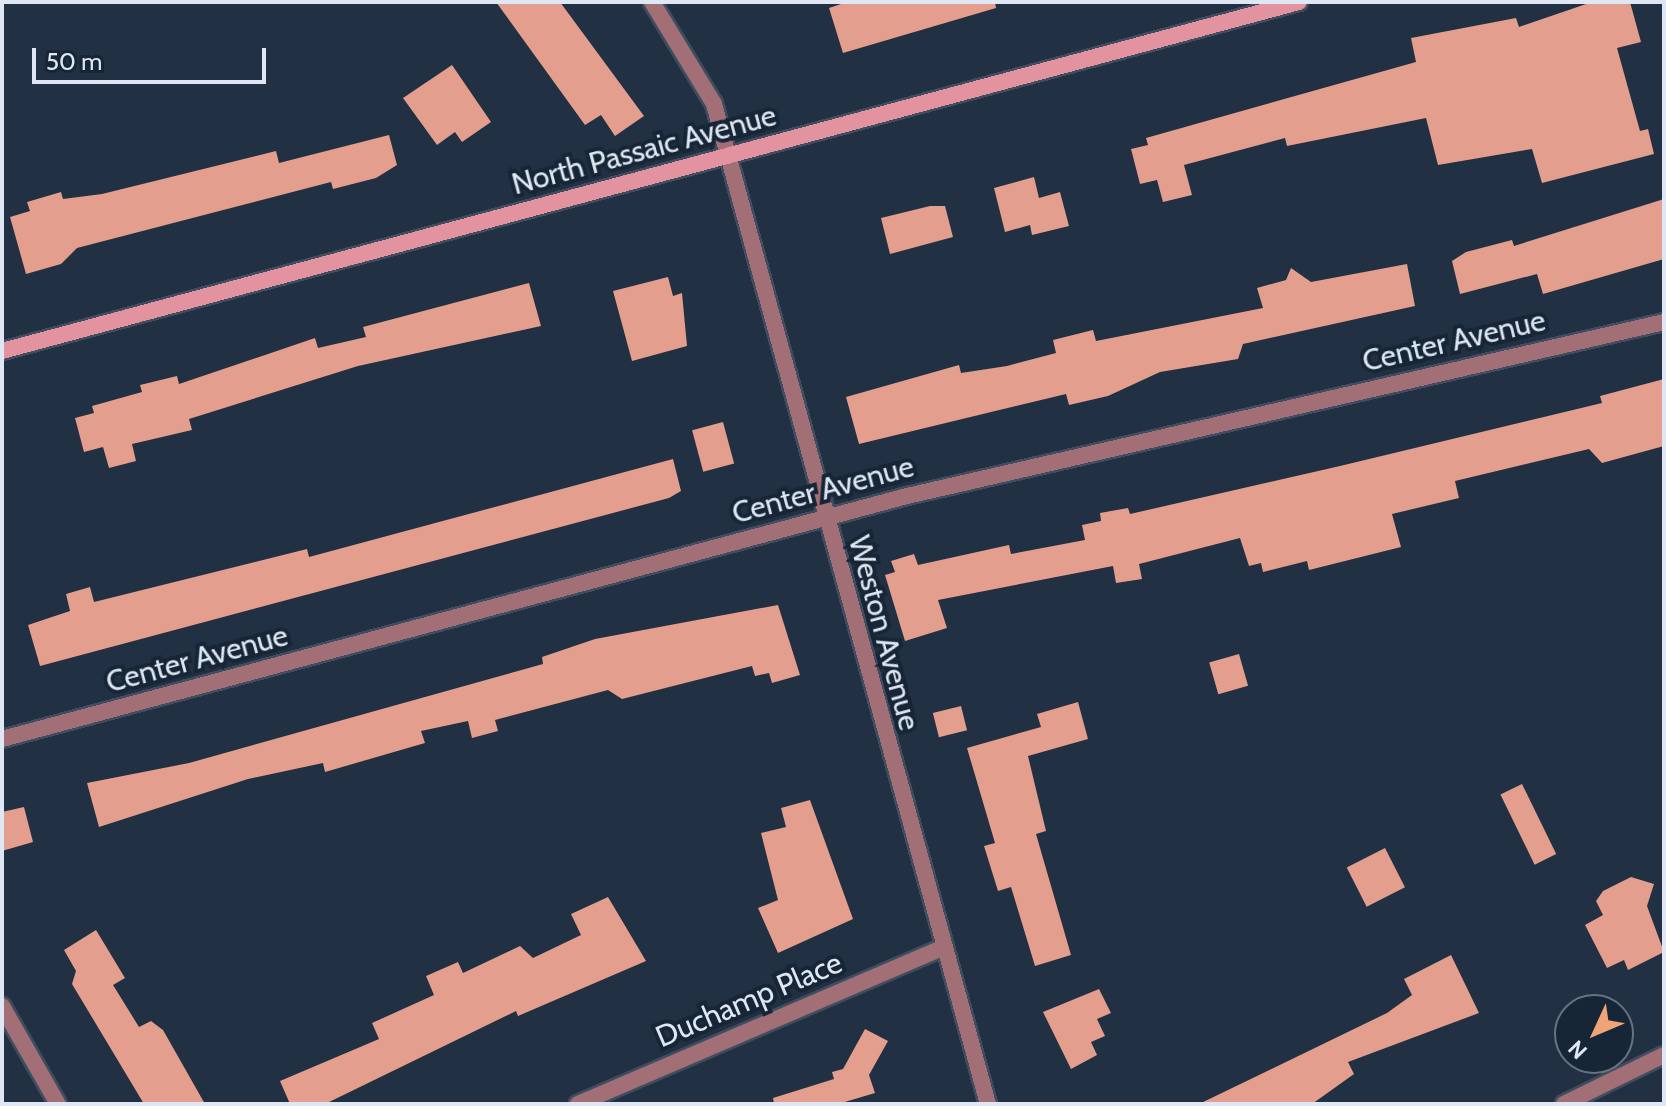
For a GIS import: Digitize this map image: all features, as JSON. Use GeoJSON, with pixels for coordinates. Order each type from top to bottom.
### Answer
{"type":"FeatureCollection","features":[{"type":"Feature","properties":{"kind":"main road","name":"North Passaic Avenue"},"geometry":{"type":"LineString","coordinates":[[2,351],[1299,2]]}},
{"type":"Feature","properties":{"kind":"street","name":"Weston Avenue"},"geometry":{"type":"LineString","coordinates":[[652,2],[714,104],[942,948],[988,1104]]}},
{"type":"Feature","properties":{"kind":"street","name":"Center Avenue"},"geometry":{"type":"LineString","coordinates":[[2,739],[825,518],[1664,322]]}},
{"type":"Feature","properties":{"kind":"street","name":"Duchamp Place"},"geometry":{"type":"LineString","coordinates":[[578,1104],[942,948]]}},
{"type":"Feature","properties":{"kind":"street"},"geometry":{"type":"LineString","coordinates":[[2,1006],[58,1104]]}},
{"type":"Feature","properties":{"kind":"street"},"geometry":{"type":"LineString","coordinates":[[1564,1104],[1664,1055]]}},
{"type":"Feature","properties":{"kind":"building"},"geometry":{"type":"Polygon","coordinates":[[[496,2],[560,2],[644,116],[615,136],[601,115],[585,125],[496,2]]]}},
{"type":"Feature","properties":{"kind":"building"},"geometry":{"type":"Polygon","coordinates":[[[847,2],[995,2],[996,8],[843,53],[829,8],[847,2]]]}},
{"type":"Feature","properties":{"kind":"building"},"geometry":{"type":"Polygon","coordinates":[[[1592,2],[1630,2],[1641,42],[1617,48],[1640,131],[1648,129],[1654,154],[1542,183],[1532,149],[1438,165],[1426,118],[1287,146],[1285,138],[1184,165],[1192,195],[1163,202],[1157,180],[1140,184],[1131,149],[1148,145],[1146,138],[1416,62],[1411,38],[1516,18],[1519,27],[1592,2]]]}},
{"type":"Feature","properties":{"kind":"building"},"geometry":{"type":"Polygon","coordinates":[[[452,65],[491,122],[462,142],[455,132],[437,145],[403,98],[452,65]]]}},
{"type":"Feature","properties":{"kind":"building"},"geometry":{"type":"Polygon","coordinates":[[[389,135],[397,165],[376,178],[333,189],[331,182],[77,248],[61,264],[26,274],[10,217],[30,211],[27,202],[61,192],[63,199],[102,194],[276,151],[279,163],[389,135]]]}},
{"type":"Feature","properties":{"kind":"building"},"geometry":{"type":"Polygon","coordinates":[[[1034,177],[1039,198],[1060,192],[1069,226],[1032,235],[1030,225],[1005,232],[994,188],[1034,177]]]}},
{"type":"Feature","properties":{"kind":"building"},"geometry":{"type":"Polygon","coordinates":[[[1664,199],[1664,259],[1543,294],[1537,274],[1460,294],[1452,261],[1466,252],[1512,240],[1514,246],[1664,199]]]}},
{"type":"Feature","properties":{"kind":"building"},"geometry":{"type":"Polygon","coordinates":[[[930,206],[945,206],[953,237],[890,254],[881,218],[930,206]]]}},
{"type":"Feature","properties":{"kind":"building"},"geometry":{"type":"Polygon","coordinates":[[[1407,264],[1415,306],[1243,344],[1238,359],[1160,372],[1108,396],[1069,405],[1066,394],[859,444],[846,397],[959,365],[961,373],[1007,366],[1056,353],[1053,340],[1093,330],[1096,341],[1263,308],[1257,288],[1286,280],[1291,268],[1311,282],[1407,264]]]}},
{"type":"Feature","properties":{"kind":"building"},"geometry":{"type":"Polygon","coordinates":[[[668,277],[673,296],[682,293],[687,346],[632,361],[613,291],[668,277]]]}},
{"type":"Feature","properties":{"kind":"building"},"geometry":{"type":"Polygon","coordinates":[[[529,283],[541,326],[358,366],[189,419],[192,430],[132,444],[136,461],[109,468],[103,447],[84,452],[75,418],[94,413],[92,406],[142,392],[140,385],[177,376],[179,384],[315,338],[318,348],[366,337],[363,327],[529,283]]]}},
{"type":"Feature","properties":{"kind":"building"},"geometry":{"type":"Polygon","coordinates":[[[1664,379],[1664,446],[1602,463],[1589,449],[1455,481],[1459,498],[1392,514],[1401,547],[1309,570],[1307,561],[1263,572],[1261,563],[1249,566],[1240,538],[1139,564],[1142,579],[1116,583],[1113,566],[938,600],[947,628],[905,641],[885,575],[895,572],[891,561],[914,554],[918,565],[1009,545],[1011,554],[1085,540],[1082,525],[1101,521],[1100,513],[1128,508],[1130,514],[1340,466],[1602,403],[1600,396],[1664,379]]]}},
{"type":"Feature","properties":{"kind":"building"},"geometry":{"type":"Polygon","coordinates":[[[723,422],[734,464],[703,472],[692,430],[723,422]]]}},
{"type":"Feature","properties":{"kind":"building"},"geometry":{"type":"Polygon","coordinates":[[[673,459],[681,491],[669,498],[40,666],[28,625],[70,611],[66,594],[90,587],[94,602],[307,549],[309,557],[673,459]]]}},
{"type":"Feature","properties":{"kind":"building"},"geometry":{"type":"Polygon","coordinates":[[[778,605],[800,675],[772,683],[769,673],[755,676],[752,666],[622,699],[608,690],[495,720],[498,731],[472,738],[468,721],[421,731],[425,743],[325,772],[323,763],[248,779],[99,827],[87,783],[189,763],[543,664],[542,657],[595,639],[778,605]]]}},
{"type":"Feature","properties":{"kind":"building"},"geometry":{"type":"Polygon","coordinates":[[[1239,654],[1248,686],[1218,694],[1209,663],[1239,654]]]}},
{"type":"Feature","properties":{"kind":"building"},"geometry":{"type":"Polygon","coordinates":[[[1078,702],[1088,739],[1028,756],[1046,831],[1036,834],[1071,955],[1035,966],[1011,887],[998,891],[984,846],[995,843],[967,748],[1041,727],[1037,714],[1078,702]]]}},
{"type":"Feature","properties":{"kind":"building"},"geometry":{"type":"Polygon","coordinates":[[[961,706],[967,730],[939,737],[933,713],[961,706]]]}},
{"type":"Feature","properties":{"kind":"building"},"geometry":{"type":"Polygon","coordinates":[[[1522,784],[1556,854],[1535,865],[1500,795],[1522,784]]]}},
{"type":"Feature","properties":{"kind":"building"},"geometry":{"type":"Polygon","coordinates":[[[810,800],[853,919],[778,953],[758,908],[778,900],[761,833],[786,827],[781,808],[810,800]]]}},
{"type":"Feature","properties":{"kind":"building"},"geometry":{"type":"Polygon","coordinates":[[[24,807],[33,842],[2,851],[2,812],[24,807]]]}},
{"type":"Feature","properties":{"kind":"building"},"geometry":{"type":"Polygon","coordinates":[[[1385,848],[1405,887],[1367,907],[1347,868],[1385,848]]]}},
{"type":"Feature","properties":{"kind":"building"},"geometry":{"type":"Polygon","coordinates":[[[1631,877],[1654,884],[1647,906],[1664,952],[1628,970],[1624,960],[1607,968],[1585,925],[1603,915],[1596,901],[1603,891],[1631,877]]]}},
{"type":"Feature","properties":{"kind":"building"},"geometry":{"type":"Polygon","coordinates":[[[608,897],[646,961],[518,1016],[516,1011],[325,1104],[290,1104],[280,1081],[379,1039],[372,1023],[434,995],[426,976],[458,962],[463,973],[520,946],[533,958],[581,935],[571,914],[608,897]]]}},
{"type":"Feature","properties":{"kind":"building"},"geometry":{"type":"Polygon","coordinates":[[[96,930],[125,978],[113,985],[139,1027],[151,1021],[163,1030],[205,1104],[144,1104],[72,984],[76,971],[64,950],[96,930]]]}},
{"type":"Feature","properties":{"kind":"building"},"geometry":{"type":"Polygon","coordinates":[[[1451,955],[1479,1013],[1348,1062],[1354,1074],[1312,1104],[1199,1104],[1387,1013],[1412,995],[1404,979],[1451,955]]]}},
{"type":"Feature","properties":{"kind":"building"},"geometry":{"type":"Polygon","coordinates":[[[1099,989],[1111,1013],[1097,1019],[1105,1036],[1091,1042],[1097,1055],[1071,1069],[1043,1012],[1099,989]]]}},
{"type":"Feature","properties":{"kind":"building"},"geometry":{"type":"Polygon","coordinates":[[[865,1029],[888,1041],[869,1075],[875,1093],[838,1104],[774,1104],[773,1098],[834,1079],[832,1072],[843,1069],[865,1029]]]}}]}
